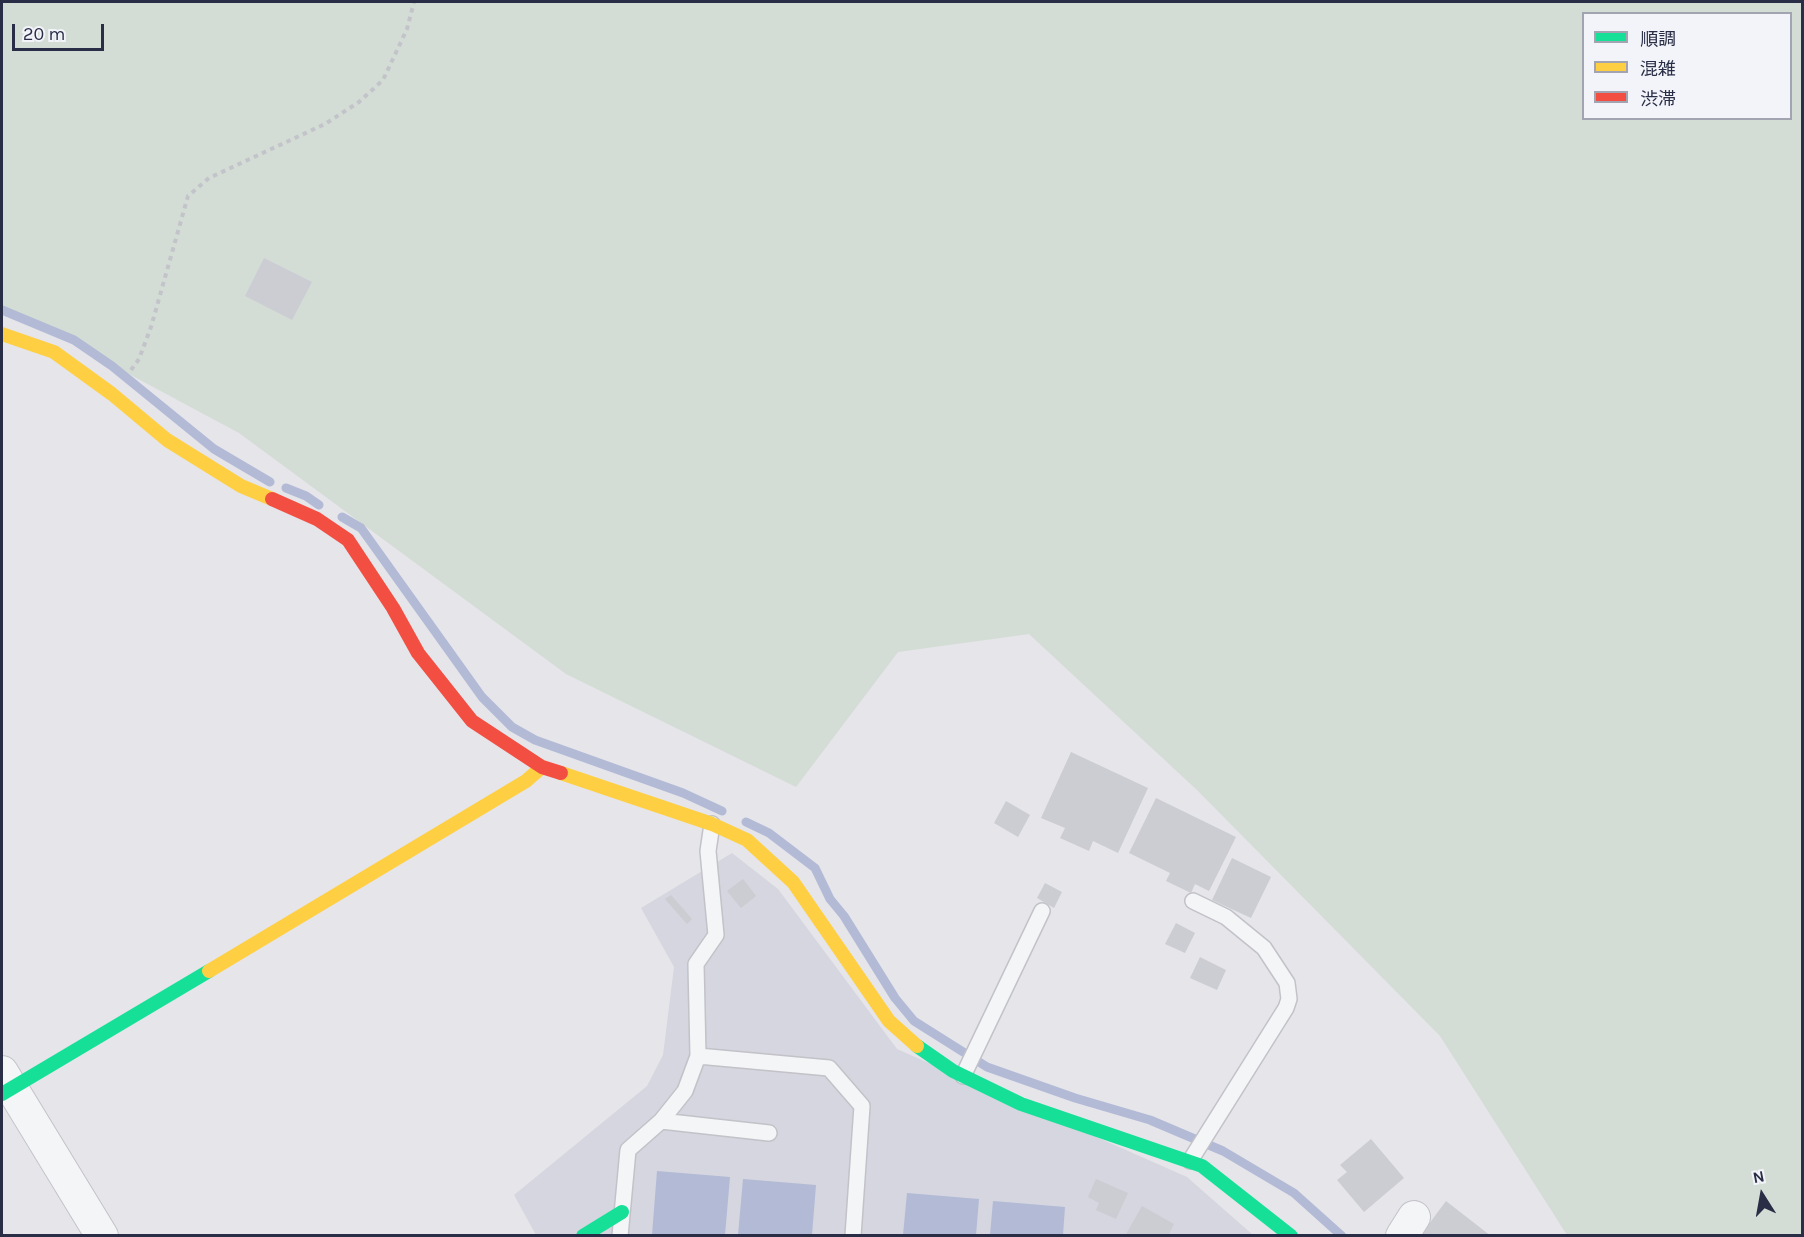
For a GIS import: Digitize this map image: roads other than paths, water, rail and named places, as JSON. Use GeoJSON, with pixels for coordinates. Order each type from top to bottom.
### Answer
{"type":"FeatureCollection","features":[{"type":"Feature","properties":{"kind":"street"},"geometry":{"type":"LineString","coordinates":[[2,334],[54,352],[112,394],[167,440],[192,456],[241,486],[317,519],[348,540],[393,608],[418,653],[472,721],[542,767],[711,824],[747,840],[793,882],[889,1021],[927,1055],[963,1076],[1022,1104],[1202,1166],[1291,1236]]}},
{"type":"Feature","properties":{"kind":"street"},"geometry":{"type":"LineString","coordinates":[[102,1236],[5,1084],[421,845],[526,782],[542,767]]}},
{"type":"Feature","properties":{"kind":"street"},"geometry":{"type":"LineString","coordinates":[[583,1236],[622,1212]]}},
{"type":"Feature","properties":{"kind":"lane"},"geometry":{"type":"LineString","coordinates":[[620,1236],[628,1150],[661,1121],[685,1091],[698,1056],[696,964],[716,935],[708,851],[711,824]]}},
{"type":"Feature","properties":{"kind":"lane"},"geometry":{"type":"LineString","coordinates":[[1190,1161],[1286,1008],[1289,999],[1287,983],[1264,948],[1226,917],[1193,901]]}},
{"type":"Feature","properties":{"kind":"lane"},"geometry":{"type":"LineString","coordinates":[[963,1076],[1042,911]]}},
{"type":"Feature","properties":{"kind":"lane"},"geometry":{"type":"LineString","coordinates":[[698,1056],[829,1068],[862,1106],[853,1236]]}},
{"type":"Feature","properties":{"kind":"lane"},"geometry":{"type":"LineString","coordinates":[[661,1121],[769,1133]]}},
{"type":"Feature","properties":{"kind":"water"},"geometry":{"type":"Polygon","coordinates":[[[657,1171],[730,1177],[725,1235],[652,1235],[657,1171]]]}},
{"type":"Feature","properties":{"kind":"water"},"geometry":{"type":"Polygon","coordinates":[[[743,1179],[816,1185],[812,1235],[738,1235],[743,1179]]]}},
{"type":"Feature","properties":{"kind":"water"},"geometry":{"type":"Polygon","coordinates":[[[907,1193],[979,1199],[976,1235],[903,1235],[907,1193]]]}},
{"type":"Feature","properties":{"kind":"water"},"geometry":{"type":"Polygon","coordinates":[[[993,1201],[1065,1207],[1063,1235],[990,1235],[993,1201]]]}},
{"type":"Feature","properties":{"kind":"waterway"},"geometry":{"type":"LineString","coordinates":[[2,310],[74,340],[112,366],[214,449],[270,482]]}},
{"type":"Feature","properties":{"kind":"waterway"},"geometry":{"type":"LineString","coordinates":[[286,488],[306,496],[319,505]]}},
{"type":"Feature","properties":{"kind":"waterway"},"geometry":{"type":"LineString","coordinates":[[342,517],[361,528],[482,697],[512,727],[535,740],[683,793],[722,811]]}},
{"type":"Feature","properties":{"kind":"waterway"},"geometry":{"type":"LineString","coordinates":[[746,822],[769,833],[815,868],[830,899],[844,916],[895,998],[914,1021],[987,1067],[1075,1098],[1150,1120],[1223,1151],[1294,1193],[1342,1236]]}}]}
